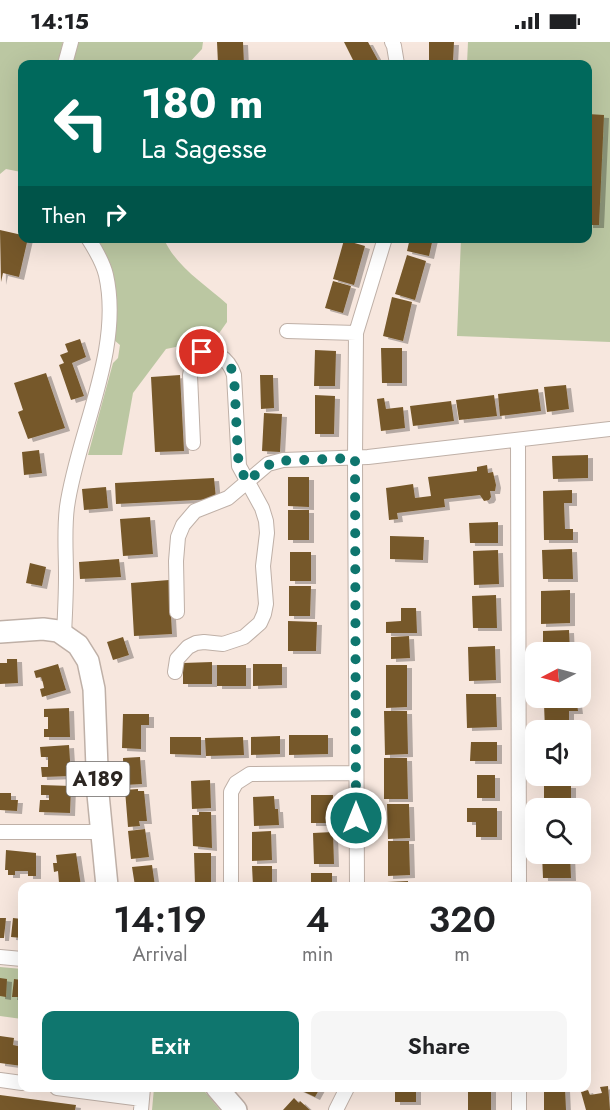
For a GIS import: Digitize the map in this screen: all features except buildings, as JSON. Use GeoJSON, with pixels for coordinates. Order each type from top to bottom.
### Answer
{"type":"FeatureCollection","features":[{"type":"Feature","properties":{"kind":"main road"},"geometry":{"type":"LineString","coordinates":[[0,632],[51,629],[64,634]]}},
{"type":"Feature","properties":{"kind":"main road","name":"A189"},"geometry":{"type":"LineString","coordinates":[[64,634],[83,651],[91,670],[101,832],[107,882]]}},
{"type":"Feature","properties":{"kind":"main road"},"geometry":{"type":"LineString","coordinates":[[220,1092],[236,1110]]}},
{"type":"Feature","properties":{"kind":"street"},"geometry":{"type":"LineString","coordinates":[[66,60],[71,42]]}},
{"type":"Feature","properties":{"kind":"street"},"geometry":{"type":"LineString","coordinates":[[392,42],[396,60]]}},
{"type":"Feature","properties":{"kind":"street"},"geometry":{"type":"LineString","coordinates":[[64,634],[66,509],[73,474],[98,389],[105,354],[108,313],[106,274],[90,243]]}},
{"type":"Feature","properties":{"kind":"street"},"geometry":{"type":"LineString","coordinates":[[357,882],[356,333],[383,243]]}},
{"type":"Feature","properties":{"kind":"street"},"geometry":{"type":"LineString","coordinates":[[287,331],[356,333]]}},
{"type":"Feature","properties":{"kind":"street"},"geometry":{"type":"LineString","coordinates":[[175,672],[177,659],[188,647],[204,642],[223,644],[244,637],[253,631],[260,623],[266,604],[263,566],[266,521],[262,508],[239,466],[234,375],[231,367],[222,357],[209,351],[197,355],[191,367],[193,443]]}},
{"type":"Feature","properties":{"kind":"street"},"geometry":{"type":"LineString","coordinates":[[177,612],[176,554],[178,537],[183,525],[195,511],[228,498],[263,468],[276,461],[355,458],[610,429]]}},
{"type":"Feature","properties":{"kind":"street"},"geometry":{"type":"LineString","coordinates":[[518,440],[519,882]]}},
{"type":"Feature","properties":{"kind":"street"},"geometry":{"type":"LineString","coordinates":[[231,882],[230,798],[236,783],[250,774],[356,773]]}},
{"type":"Feature","properties":{"kind":"street"},"geometry":{"type":"LineString","coordinates":[[0,832],[101,832]]}},
{"type":"Feature","properties":{"kind":"street"},"geometry":{"type":"LineString","coordinates":[[0,957],[18,959]]}},
{"type":"Feature","properties":{"kind":"street"},"geometry":{"type":"LineString","coordinates":[[0,1080],[18,1082]]}},
{"type":"Feature","properties":{"kind":"street"},"geometry":{"type":"LineString","coordinates":[[88,1092],[142,1099]]}},
{"type":"Feature","properties":{"kind":"street"},"geometry":{"type":"LineString","coordinates":[[336,1110],[345,1092]]}},
{"type":"Feature","properties":{"kind":"street"},"geometry":{"type":"LineString","coordinates":[[519,1092],[519,1110]]}},
{"type":"Feature","properties":{"kind":"green space"},"geometry":{"type":"Polygon","coordinates":[[[0,42],[63,42],[59,60],[18,60],[18,171],[6,169],[0,174],[0,42]]]}},
{"type":"Feature","properties":{"kind":"green space"},"geometry":{"type":"Polygon","coordinates":[[[77,42],[203,42],[202,49],[192,60],[73,60],[77,42]]]}},
{"type":"Feature","properties":{"kind":"green space"},"geometry":{"type":"Polygon","coordinates":[[[468,42],[610,42],[610,342],[457,336],[461,243],[592,243],[592,60],[467,60],[468,42]]]}},
{"type":"Feature","properties":{"kind":"green space"},"geometry":{"type":"Polygon","coordinates":[[[98,243],[166,243],[183,267],[227,304],[227,322],[215,339],[166,349],[133,393],[122,455],[88,455],[120,345],[114,340],[116,312],[114,287],[109,263],[98,243]]]}},
{"type":"Feature","properties":{"kind":"green space"},"geometry":{"type":"Polygon","coordinates":[[[0,967],[18,969],[18,1018],[0,1016],[0,967]]]}},
{"type":"Feature","properties":{"kind":"green space"},"geometry":{"type":"Polygon","coordinates":[[[154,1092],[205,1092],[220,1110],[152,1110],[154,1092]]]}},
{"type":"Feature","properties":{"kind":"route"},"geometry":{"type":"LineString","coordinates":[[202,352],[209,351],[222,357],[228,362],[234,375],[239,466],[247,482],[268,464],[276,461],[355,458],[356,818]]}}]}
